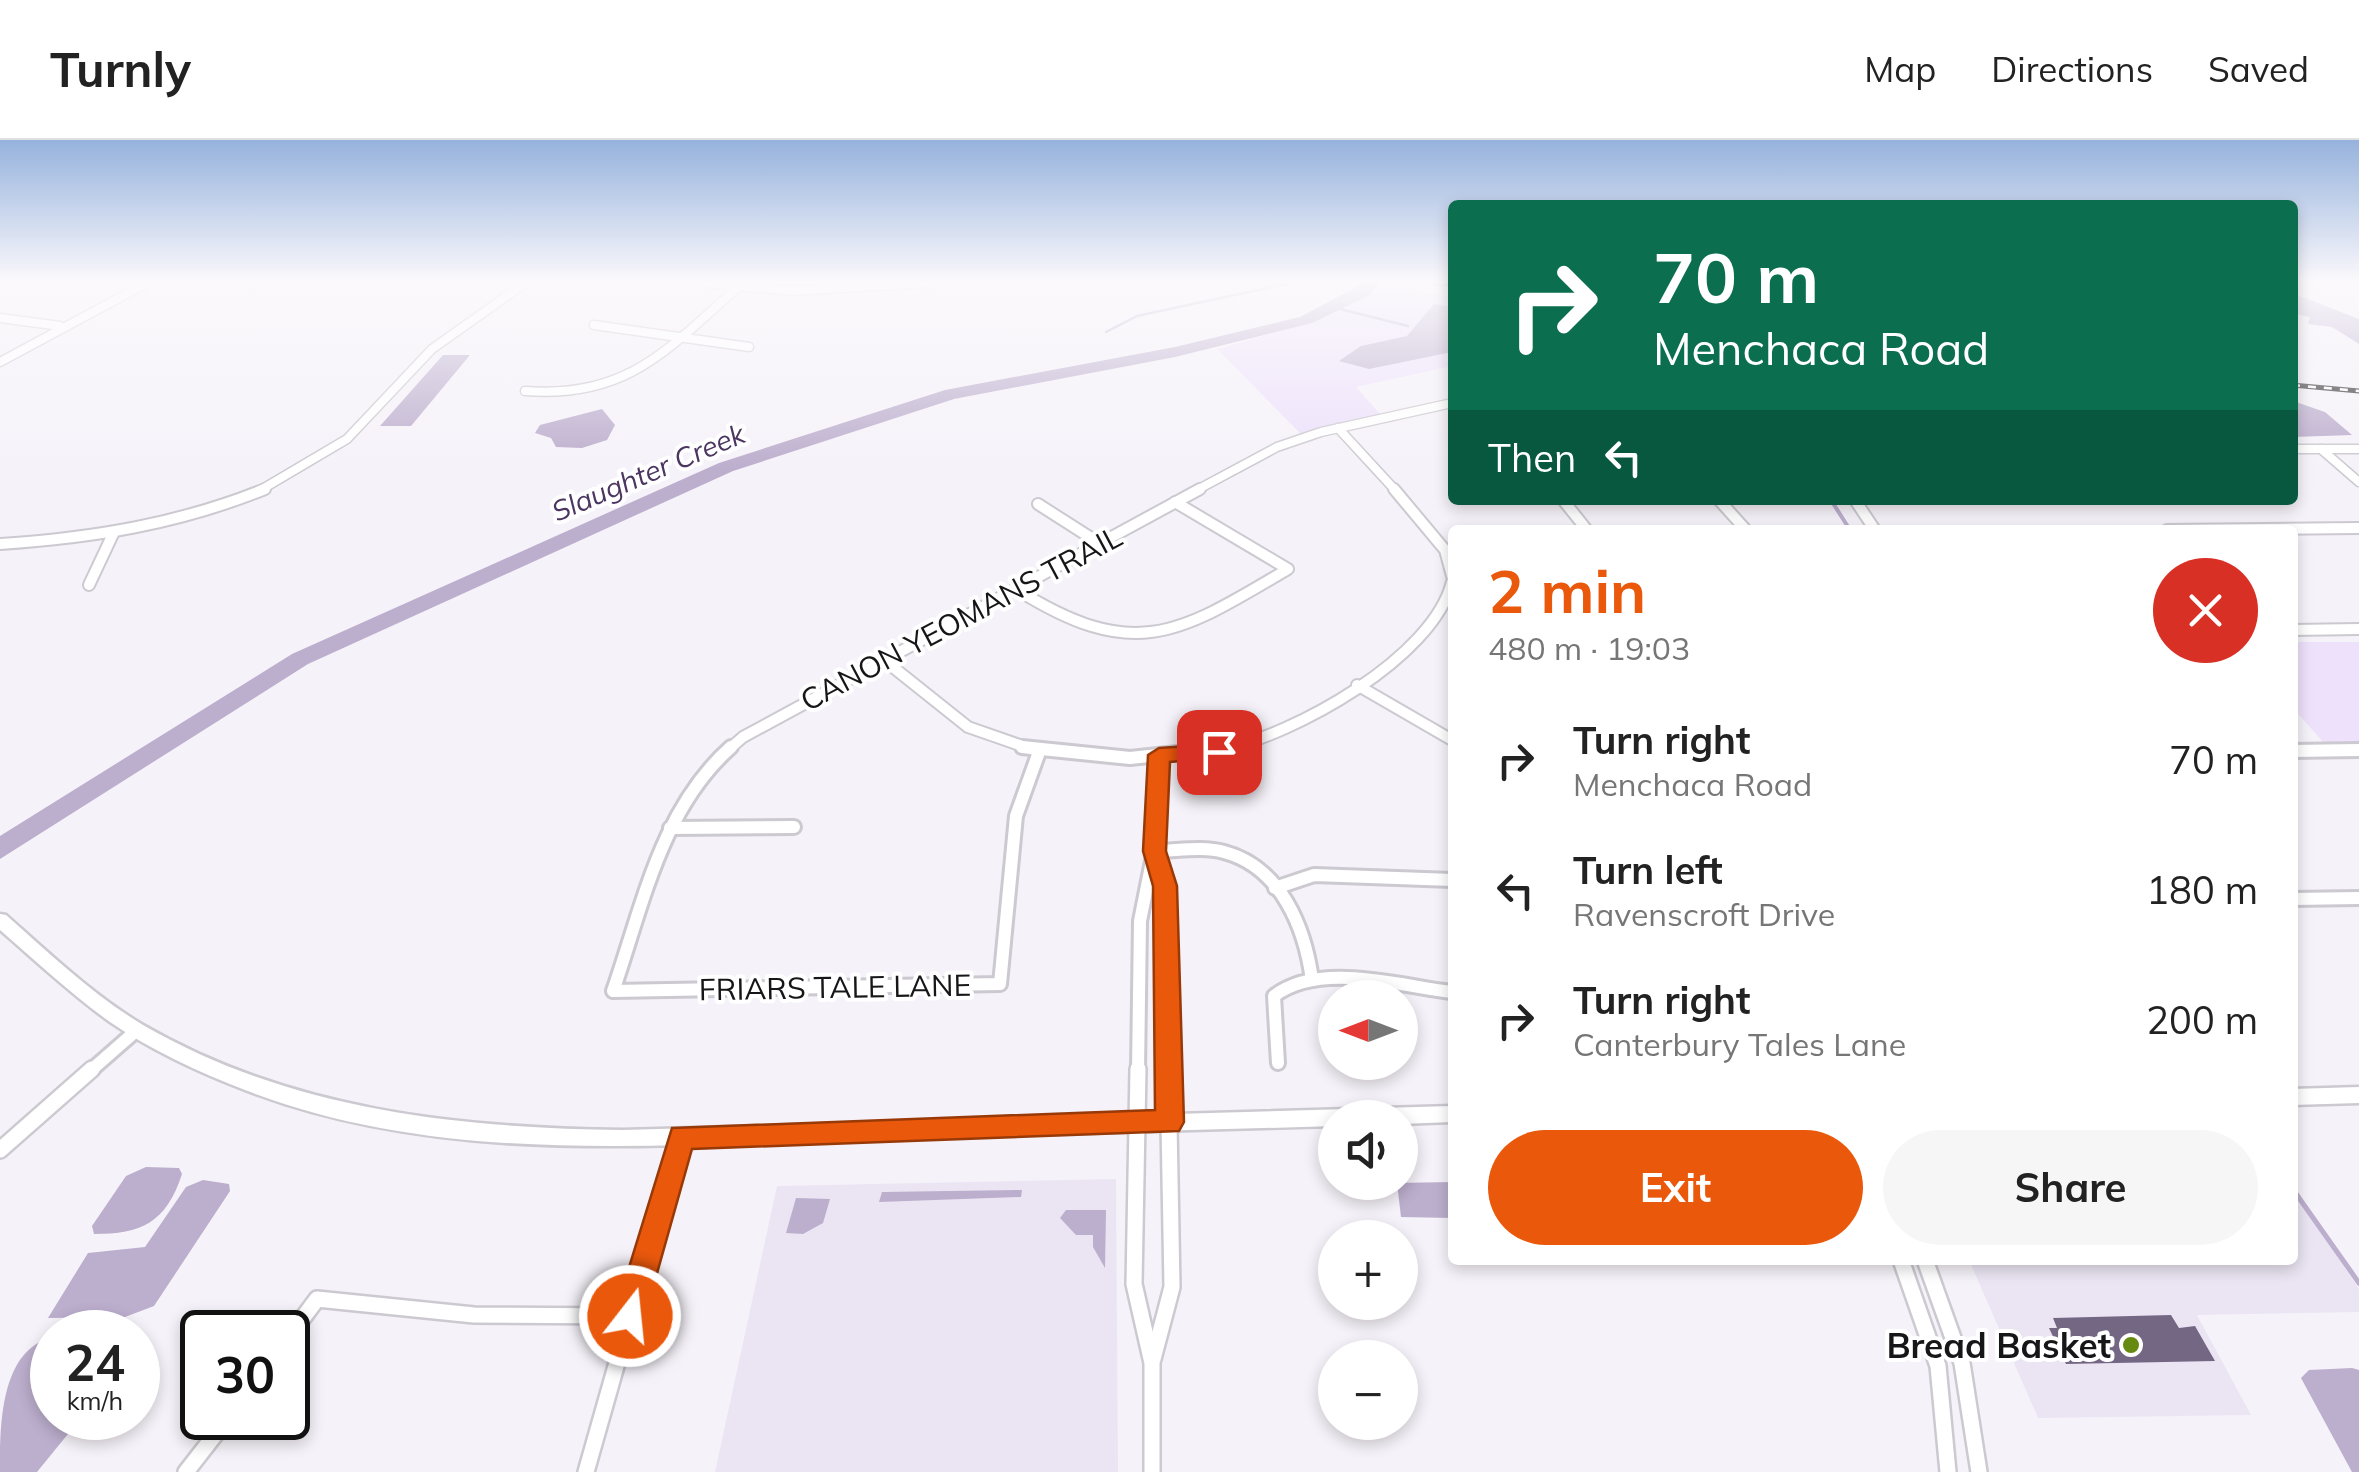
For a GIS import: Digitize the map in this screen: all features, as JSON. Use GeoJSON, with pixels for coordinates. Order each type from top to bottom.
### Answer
{"type":"FeatureCollection","features":[{"type":"Feature","properties":{"kind":"main road"},"geometry":{"type":"LineString","coordinates":[[0,920],[88,996],[137,1030],[210,1069],[295,1100],[390,1122],[542,1137],[682,1137],[1448,1114]]}},
{"type":"Feature","properties":{"kind":"main road"},"geometry":{"type":"LineString","coordinates":[[2298,1097],[2359,1096]]}},
{"type":"Feature","properties":{"kind":"street"},"geometry":{"type":"LineString","coordinates":[[0,362],[28,345]]}},
{"type":"Feature","properties":{"kind":"street"},"geometry":{"type":"LineString","coordinates":[[0,544],[113,534],[208,510],[318,459],[359,428],[424,356],[439,345]]}},
{"type":"Feature","properties":{"kind":"street"},"geometry":{"type":"LineString","coordinates":[[525,391],[561,393],[613,383],[649,366],[673,345]]}},
{"type":"Feature","properties":{"kind":"street"},"geometry":{"type":"LineString","coordinates":[[735,345],[749,347]]}},
{"type":"Feature","properties":{"kind":"street","name":"CANON YEOMANS TRAIL"},"geometry":{"type":"LineString","coordinates":[[613,991],[670,828],[691,786],[729,747],[1277,447],[1338,428],[1448,404]]}},
{"type":"Feature","properties":{"kind":"street"},"geometry":{"type":"LineString","coordinates":[[1338,428],[1432,531],[1448,562]]}},
{"type":"Feature","properties":{"kind":"street"},"geometry":{"type":"LineString","coordinates":[[2298,450],[2359,448]]}},
{"type":"Feature","properties":{"kind":"street"},"geometry":{"type":"LineString","coordinates":[[2321,449],[2359,482]]}},
{"type":"Feature","properties":{"kind":"street"},"geometry":{"type":"LineString","coordinates":[[1016,589],[1076,626],[1148,635],[1191,624],[1288,569],[1174,502]]}},
{"type":"Feature","properties":{"kind":"street"},"geometry":{"type":"LineString","coordinates":[[1038,504],[1099,543]]}},
{"type":"Feature","properties":{"kind":"street"},"geometry":{"type":"LineString","coordinates":[[1566,505],[1582,525]]}},
{"type":"Feature","properties":{"kind":"street"},"geometry":{"type":"LineString","coordinates":[[1724,505],[1742,525]]}},
{"type":"Feature","properties":{"kind":"street"},"geometry":{"type":"LineString","coordinates":[[2298,529],[2359,528]]}},
{"type":"Feature","properties":{"kind":"street"},"geometry":{"type":"LineString","coordinates":[[89,585],[113,534]]}},
{"type":"Feature","properties":{"kind":"street"},"geometry":{"type":"LineString","coordinates":[[884,660],[978,733],[1039,752],[1219,752],[1253,744],[1300,723],[1430,630],[1448,610]]}},
{"type":"Feature","properties":{"kind":"street"},"geometry":{"type":"LineString","coordinates":[[2298,630],[2359,629]]}},
{"type":"Feature","properties":{"kind":"street"},"geometry":{"type":"LineString","coordinates":[[1357,685],[1448,738]]}},
{"type":"Feature","properties":{"kind":"street"},"geometry":{"type":"LineString","coordinates":[[2298,751],[2359,750]]}},
{"type":"Feature","properties":{"kind":"street","name":"FRIARS TALE LANE"},"geometry":{"type":"LineString","coordinates":[[613,991],[1000,984],[1016,816],[1039,752]]}},
{"type":"Feature","properties":{"kind":"street"},"geometry":{"type":"LineString","coordinates":[[1152,1472],[1152,1363],[1134,1284],[1140,921],[1154,851],[1159,755]]}},
{"type":"Feature","properties":{"kind":"street"},"geometry":{"type":"LineString","coordinates":[[670,828],[794,826]]}},
{"type":"Feature","properties":{"kind":"street"},"geometry":{"type":"LineString","coordinates":[[1154,851],[1227,852],[1248,863],[1275,888],[1300,925],[1312,980]]}},
{"type":"Feature","properties":{"kind":"street"},"geometry":{"type":"LineString","coordinates":[[1152,1363],[1172,1287],[1165,886],[1154,851]]}},
{"type":"Feature","properties":{"kind":"street"},"geometry":{"type":"LineString","coordinates":[[1275,888],[1314,875],[1448,880]]}},
{"type":"Feature","properties":{"kind":"street"},"geometry":{"type":"LineString","coordinates":[[2298,900],[2359,898]]}},
{"type":"Feature","properties":{"kind":"street"},"geometry":{"type":"LineString","coordinates":[[1278,1063],[1274,996],[1284,987],[1312,980],[1448,992]]}},
{"type":"Feature","properties":{"kind":"street"},"geometry":{"type":"LineString","coordinates":[[0,1150],[48,1103],[137,1030]]}},
{"type":"Feature","properties":{"kind":"street"},"geometry":{"type":"LineString","coordinates":[[586,1472],[682,1137]]}},
{"type":"Feature","properties":{"kind":"street"},"geometry":{"type":"LineString","coordinates":[[1903,1265],[1938,1366],[1948,1472]]}},
{"type":"Feature","properties":{"kind":"street"},"geometry":{"type":"LineString","coordinates":[[1926,1265],[1956,1332],[1969,1376],[1979,1472]]}},
{"type":"Feature","properties":{"kind":"street"},"geometry":{"type":"LineString","coordinates":[[309,1310],[317,1299],[456,1314],[630,1316]]}},
{"type":"Feature","properties":{"kind":"street"},"geometry":{"type":"LineString","coordinates":[[186,1472],[211,1440]]}},
{"type":"Feature","properties":{"kind":"shaded area"},"geometry":{"type":"Polygon","coordinates":[[[1231,345],[1448,345],[1448,367],[1356,387],[1381,415],[1301,434],[1217,349],[1231,345]]]}},
{"type":"Feature","properties":{"kind":"shaded area"},"geometry":{"type":"Polygon","coordinates":[[[1448,345],[1448,353],[1369,369],[1339,361],[1361,346],[1448,345]]]}},
{"type":"Feature","properties":{"kind":"shaded area"},"geometry":{"type":"Polygon","coordinates":[[[443,355],[470,355],[411,426],[380,426],[443,355]]]}},
{"type":"Feature","properties":{"kind":"shaded area"},"geometry":{"type":"Polygon","coordinates":[[[2298,403],[2325,412],[2352,435],[2298,437],[2298,403]]]}},
{"type":"Feature","properties":{"kind":"shaded area"},"geometry":{"type":"Polygon","coordinates":[[[602,409],[615,425],[607,440],[582,448],[556,447],[551,438],[535,433],[540,425],[602,409]]]}},
{"type":"Feature","properties":{"kind":"shaded area"},"geometry":{"type":"Polygon","coordinates":[[[2298,642],[2359,642],[2359,742],[2325,744],[2298,714],[2298,642]]]}},
{"type":"Feature","properties":{"kind":"shaded area"},"geometry":{"type":"Polygon","coordinates":[[[146,1167],[179,1168],[182,1174],[160,1215],[125,1232],[94,1234],[92,1226],[126,1176],[146,1167]]]}},
{"type":"Feature","properties":{"kind":"shaded area"},"geometry":{"type":"Polygon","coordinates":[[[1116,1179],[1118,1472],[715,1472],[777,1186],[1116,1179]]]}},
{"type":"Feature","properties":{"kind":"shaded area"},"geometry":{"type":"Polygon","coordinates":[[[203,1180],[229,1184],[230,1191],[154,1306],[143,1310],[53,1310],[88,1253],[145,1247],[186,1187],[203,1180]]]}},
{"type":"Feature","properties":{"kind":"shaded area"},"geometry":{"type":"Polygon","coordinates":[[[1448,1182],[1448,1218],[1401,1217],[1399,1200],[1418,1200],[1418,1183],[1448,1182]]]}},
{"type":"Feature","properties":{"kind":"shaded area"},"geometry":{"type":"Polygon","coordinates":[[[1022,1190],[1021,1197],[879,1202],[882,1192],[1022,1190]]]}},
{"type":"Feature","properties":{"kind":"shaded area"},"geometry":{"type":"Polygon","coordinates":[[[2298,1196],[2359,1289],[2359,1312],[2197,1315],[2251,1415],[2038,1418],[1971,1265],[2298,1265],[2298,1196]]]}},
{"type":"Feature","properties":{"kind":"shaded area"},"geometry":{"type":"Polygon","coordinates":[[[796,1198],[830,1199],[823,1223],[803,1234],[786,1233],[796,1198]]]}},
{"type":"Feature","properties":{"kind":"shaded area"},"geometry":{"type":"Polygon","coordinates":[[[1066,1210],[1106,1210],[1105,1268],[1093,1247],[1093,1235],[1076,1235],[1060,1218],[1066,1210]]]}},
{"type":"Feature","properties":{"kind":"shaded area"},"geometry":{"type":"Polygon","coordinates":[[[30,1350],[30,1440],[63,1440],[37,1472],[0,1472],[6,1392],[22,1357],[30,1350]]]}},
{"type":"Feature","properties":{"kind":"shaded area"},"geometry":{"type":"Polygon","coordinates":[[[2309,1370],[2359,1370],[2359,1472],[2352,1472],[2301,1378],[2309,1370]]]}},
{"type":"Feature","properties":{"kind":"building","name":"Bread Basket"},"geometry":{"type":"Polygon","coordinates":[[[2171,1315],[2179,1328],[2195,1326],[2215,1361],[2066,1364],[2049,1328],[2057,1328],[2053,1318],[2171,1315]]]}},
{"type":"Feature","properties":{"kind":"waterway","name":"Slaughter Creek"},"geometry":{"type":"LineString","coordinates":[[0,849],[300,659],[726,467],[951,394],[1203,345]]}},
{"type":"Feature","properties":{"kind":"waterway"},"geometry":{"type":"LineString","coordinates":[[1834,505],[1847,525]]}},
{"type":"Feature","properties":{"kind":"waterway"},"geometry":{"type":"LineString","coordinates":[[2298,1197],[2359,1283]]}},
{"type":"Feature","properties":{"kind":"railway"},"geometry":{"type":"LineString","coordinates":[[2298,386],[2359,391]]}},
{"type":"Feature","properties":{"kind":"place","name":"Bread Basket"},"geometry":{"type":"Point","coordinates":[2131,1345]}},
{"type":"Feature","properties":{"kind":"route"},"geometry":{"type":"LineString","coordinates":[[630,1316],[682,1137],[1170,1122],[1165,886],[1154,851],[1159,755],[1219,752]]}}]}
